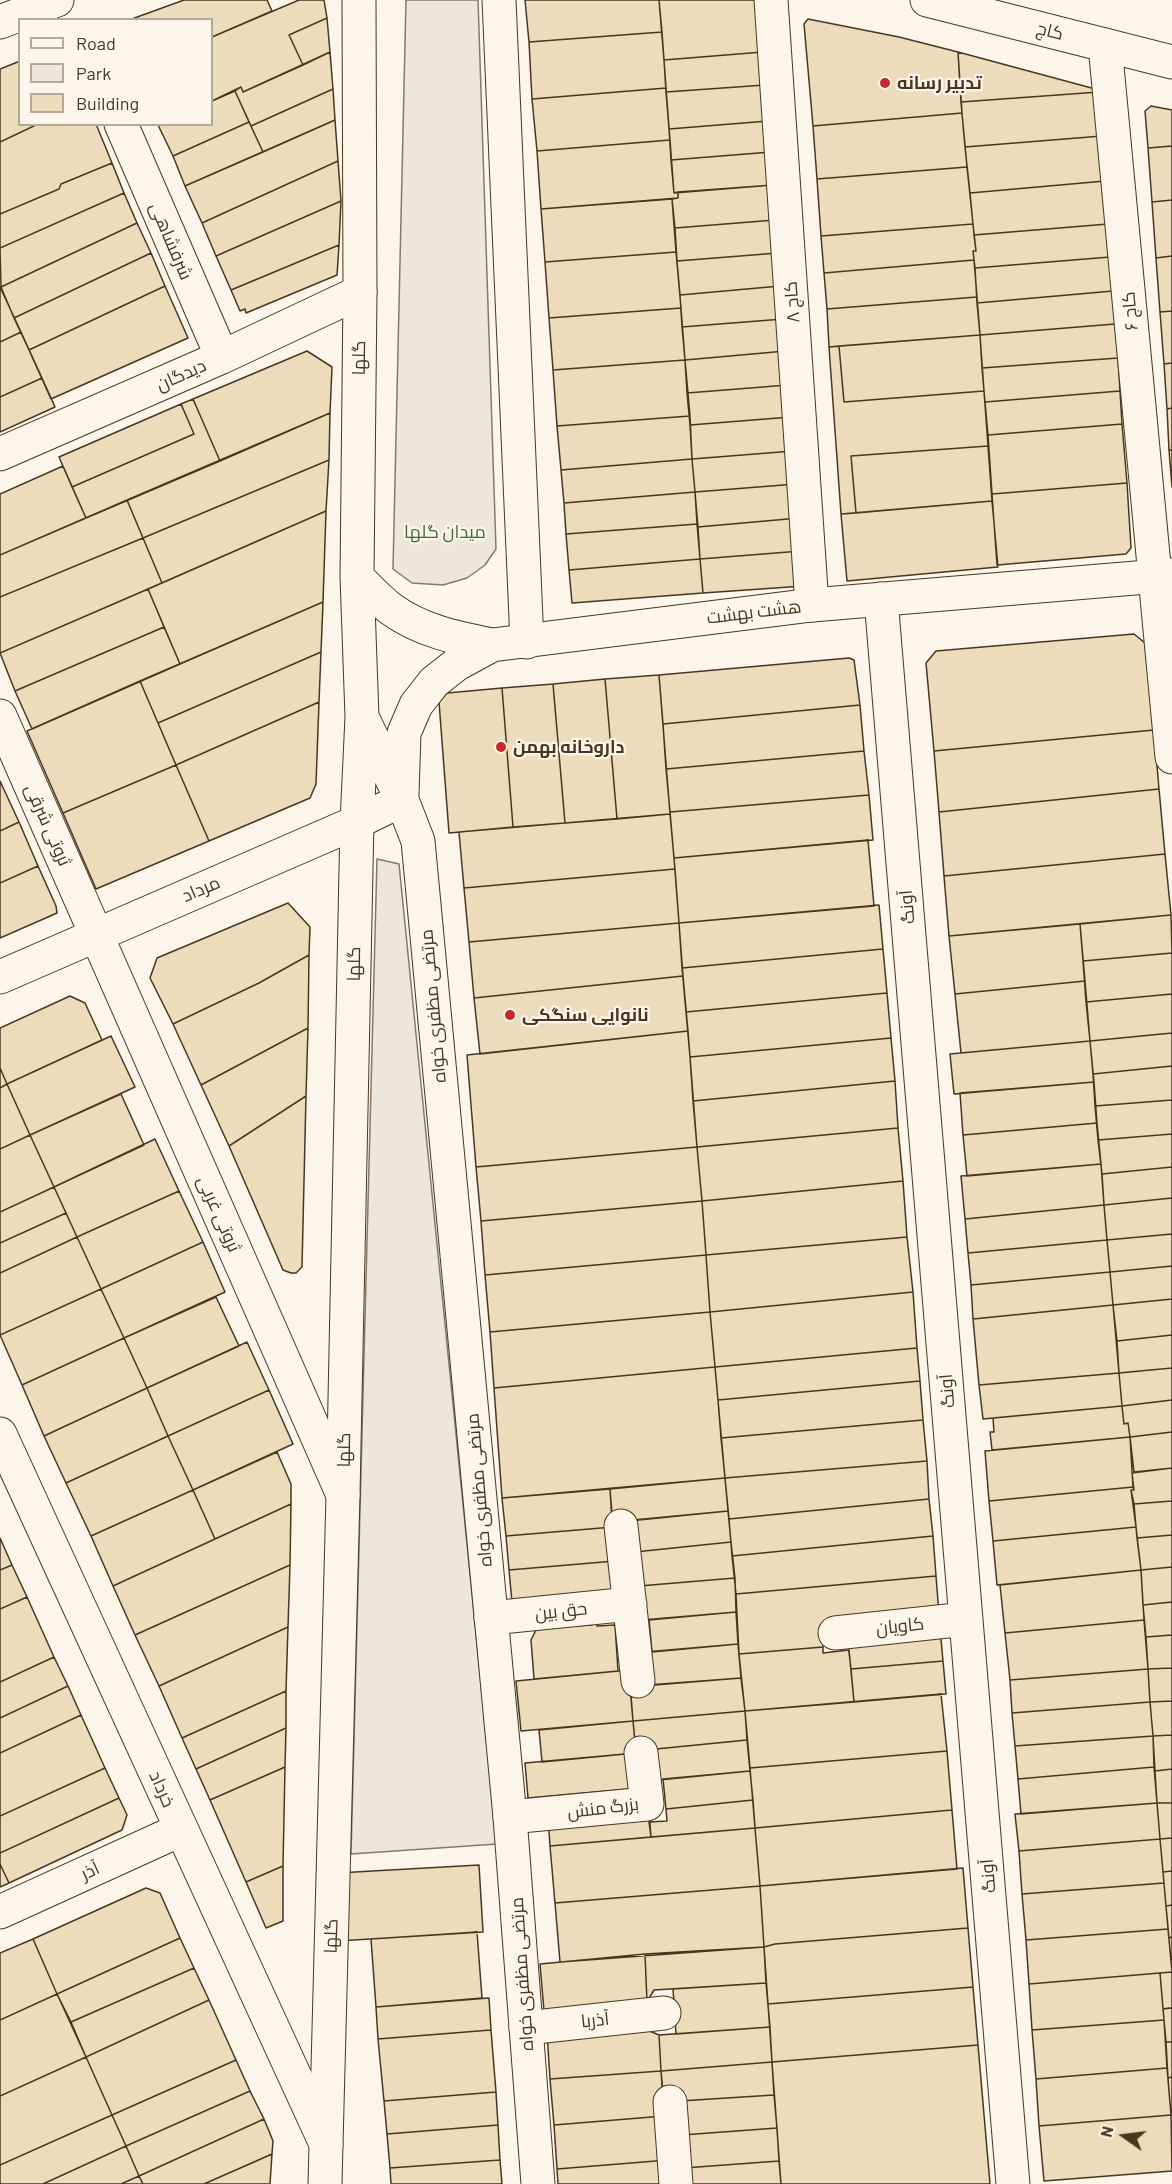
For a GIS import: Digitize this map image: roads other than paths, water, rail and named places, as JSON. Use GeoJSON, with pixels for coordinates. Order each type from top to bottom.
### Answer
{"type":"FeatureCollection","features":[{"type":"Feature","properties":{"kind":"main road"},"geometry":{"type":"LineString","coordinates":[[0,22],[57,0]]}},
{"type":"Feature","properties":{"kind":"main road","name":"گلها"},"geometry":{"type":"LineString","coordinates":[[325,2184],[343,1495],[357,822],[362,717],[357,577],[360,292],[359,0]]}},
{"type":"Feature","properties":{"kind":"main road"},"geometry":{"type":"LineString","coordinates":[[499,0],[527,642]]}},
{"type":"Feature","properties":{"kind":"main road","name":"کاج ۸"},"geometry":{"type":"LineString","coordinates":[[771,0],[812,605]]}},
{"type":"Feature","properties":{"kind":"main road","name":"کاج"},"geometry":{"type":"LineString","coordinates":[[927,0],[1172,62]]}},
{"type":"Feature","properties":{"kind":"main road","name":"کاج ۶"},"geometry":{"type":"LineString","coordinates":[[1105,45],[1164,576],[1172,758]]}},
{"type":"Feature","properties":{"kind":"main road","name":"شرفشاهی"},"geometry":{"type":"LineString","coordinates":[[122,126],[222,357]]}},
{"type":"Feature","properties":{"kind":"main road","name":"دیدگان"},"geometry":{"type":"LineString","coordinates":[[0,454],[222,357],[360,292]]}},
{"type":"Feature","properties":{"kind":"main road","name":"هشت بهشت"},"geometry":{"type":"LineString","coordinates":[[357,577],[391,609],[419,626],[449,636],[492,645],[812,605],[1164,576]]}},
{"type":"Feature","properties":{"kind":"main road","name":"آونگ"},"geometry":{"type":"LineString","coordinates":[[881,599],[1013,2184]]}},
{"type":"Feature","properties":{"kind":"main road"},"geometry":{"type":"LineString","coordinates":[[402,800],[404,733],[416,705],[434,682],[449,670],[492,645]]}},
{"type":"Feature","properties":{"kind":"main road","name":"ثروتی شرقی"},"geometry":{"type":"LineString","coordinates":[[0,716],[96,934]]}},
{"type":"Feature","properties":{"kind":"main road","name":"گلها"},"geometry":{"type":"LineString","coordinates":[[362,717],[402,800]]}},
{"type":"Feature","properties":{"kind":"main road","name":"مرداد"},"geometry":{"type":"LineString","coordinates":[[0,977],[357,822],[402,800]]}},
{"type":"Feature","properties":{"kind":"main road","name":"مرتضی مظفری خواه"},"geometry":{"type":"LineString","coordinates":[[402,800],[418,841],[510,1817],[538,2184]]}},
{"type":"Feature","properties":{"kind":"main road","name":"ثروتی غربی"},"geometry":{"type":"LineString","coordinates":[[96,934],[343,1495]]}},
{"type":"Feature","properties":{"kind":"main road","name":"خرداد"},"geometry":{"type":"LineString","coordinates":[[0,1434],[326,2144]]}},
{"type":"Feature","properties":{"kind":"main road"},"geometry":{"type":"LineString","coordinates":[[621,1526],[638,1681]]}},
{"type":"Feature","properties":{"kind":"main road","name":"حق بین"},"geometry":{"type":"LineString","coordinates":[[491,1618],[630,1604]]}},
{"type":"Feature","properties":{"kind":"main road","name":"کاویان"},"geometry":{"type":"LineString","coordinates":[[835,1633],[966,1619]]}},
{"type":"Feature","properties":{"kind":"main road","name":"بزرگ منش"},"geometry":{"type":"LineString","coordinates":[[510,1817],[647,1804],[641,1753]]}},
{"type":"Feature","properties":{"kind":"main road","name":"آذر"},"geometry":{"type":"LineString","coordinates":[[0,1912],[180,1830]]}},
{"type":"Feature","properties":{"kind":"main road","name":"آذربا"},"geometry":{"type":"LineString","coordinates":[[526,2028],[664,2013]]}},
{"type":"Feature","properties":{"kind":"main road"},"geometry":{"type":"LineString","coordinates":[[670,2102],[676,2184]]}},
{"type":"Feature","properties":{"kind":"place","name":"تدبیر رسانه"},"geometry":{"type":"Point","coordinates":[885,83]}},
{"type":"Feature","properties":{"kind":"place","name":"داروخانه بهمن"},"geometry":{"type":"Point","coordinates":[501,747]}},
{"type":"Feature","properties":{"kind":"place","name":"نانوایی سنگکی"},"geometry":{"type":"Point","coordinates":[510,1015]}},
{"type":"Feature","properties":{"kind":"park label","name":"میدان گلها"},"geometry":{"type":"Point","coordinates":[445,532]}}]}
